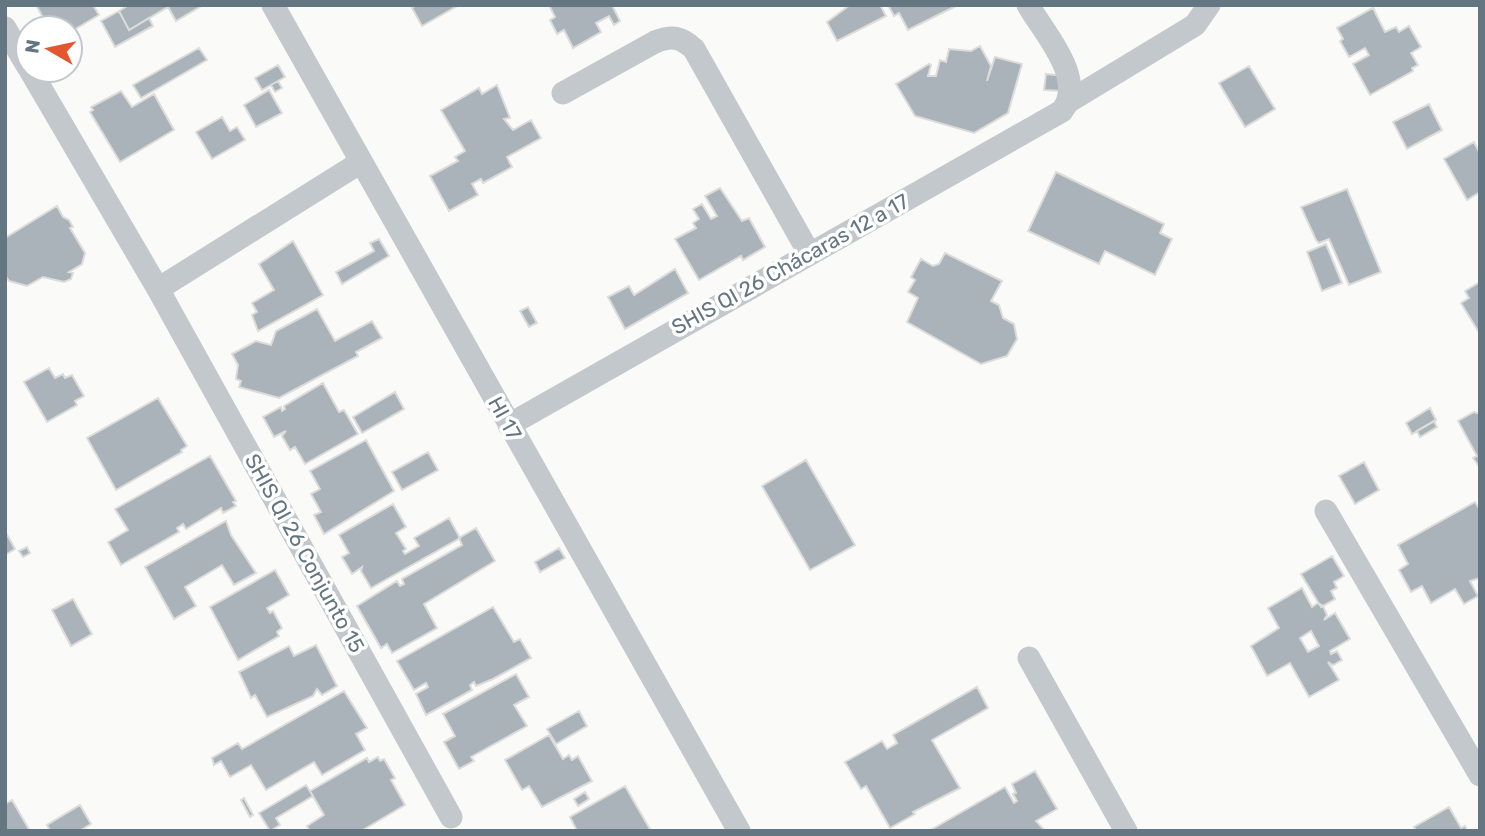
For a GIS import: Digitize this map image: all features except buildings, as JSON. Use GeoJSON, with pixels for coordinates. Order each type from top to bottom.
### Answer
{"type":"FeatureCollection","features":[{"type":"Feature","properties":{"kind":"street","name":"HI 17"},"geometry":{"type":"LineString","coordinates":[[273,5],[739,831]]}},
{"type":"Feature","properties":{"kind":"street"},"geometry":{"type":"LineString","coordinates":[[1028,5],[1070,79],[1068,102]]}},
{"type":"Feature","properties":{"kind":"street","name":"SHIS QI 26 Chácaras 12 a 17"},"geometry":{"type":"LineString","coordinates":[[509,425],[1062,111],[1068,102],[1195,25],[1209,5]]}},
{"type":"Feature","properties":{"kind":"street","name":"SHIS QI 26 Conjunto 15"},"geometry":{"type":"LineString","coordinates":[[5,28],[14,43]]}},
{"type":"Feature","properties":{"kind":"street"},"geometry":{"type":"LineString","coordinates":[[563,93],[655,42],[668,37],[685,41],[694,49],[809,253]]}},
{"type":"Feature","properties":{"kind":"street","name":"SHIS QI 26 Conjunto 15"},"geometry":{"type":"LineString","coordinates":[[38,84],[158,289],[452,817]]}},
{"type":"Feature","properties":{"kind":"street"},"geometry":{"type":"LineString","coordinates":[[158,289],[361,162]]}},
{"type":"Feature","properties":{"kind":"street"},"geometry":{"type":"LineString","coordinates":[[1326,511],[1480,775]]}},
{"type":"Feature","properties":{"kind":"street"},"geometry":{"type":"LineString","coordinates":[[1029,658],[1126,831]]}}]}
